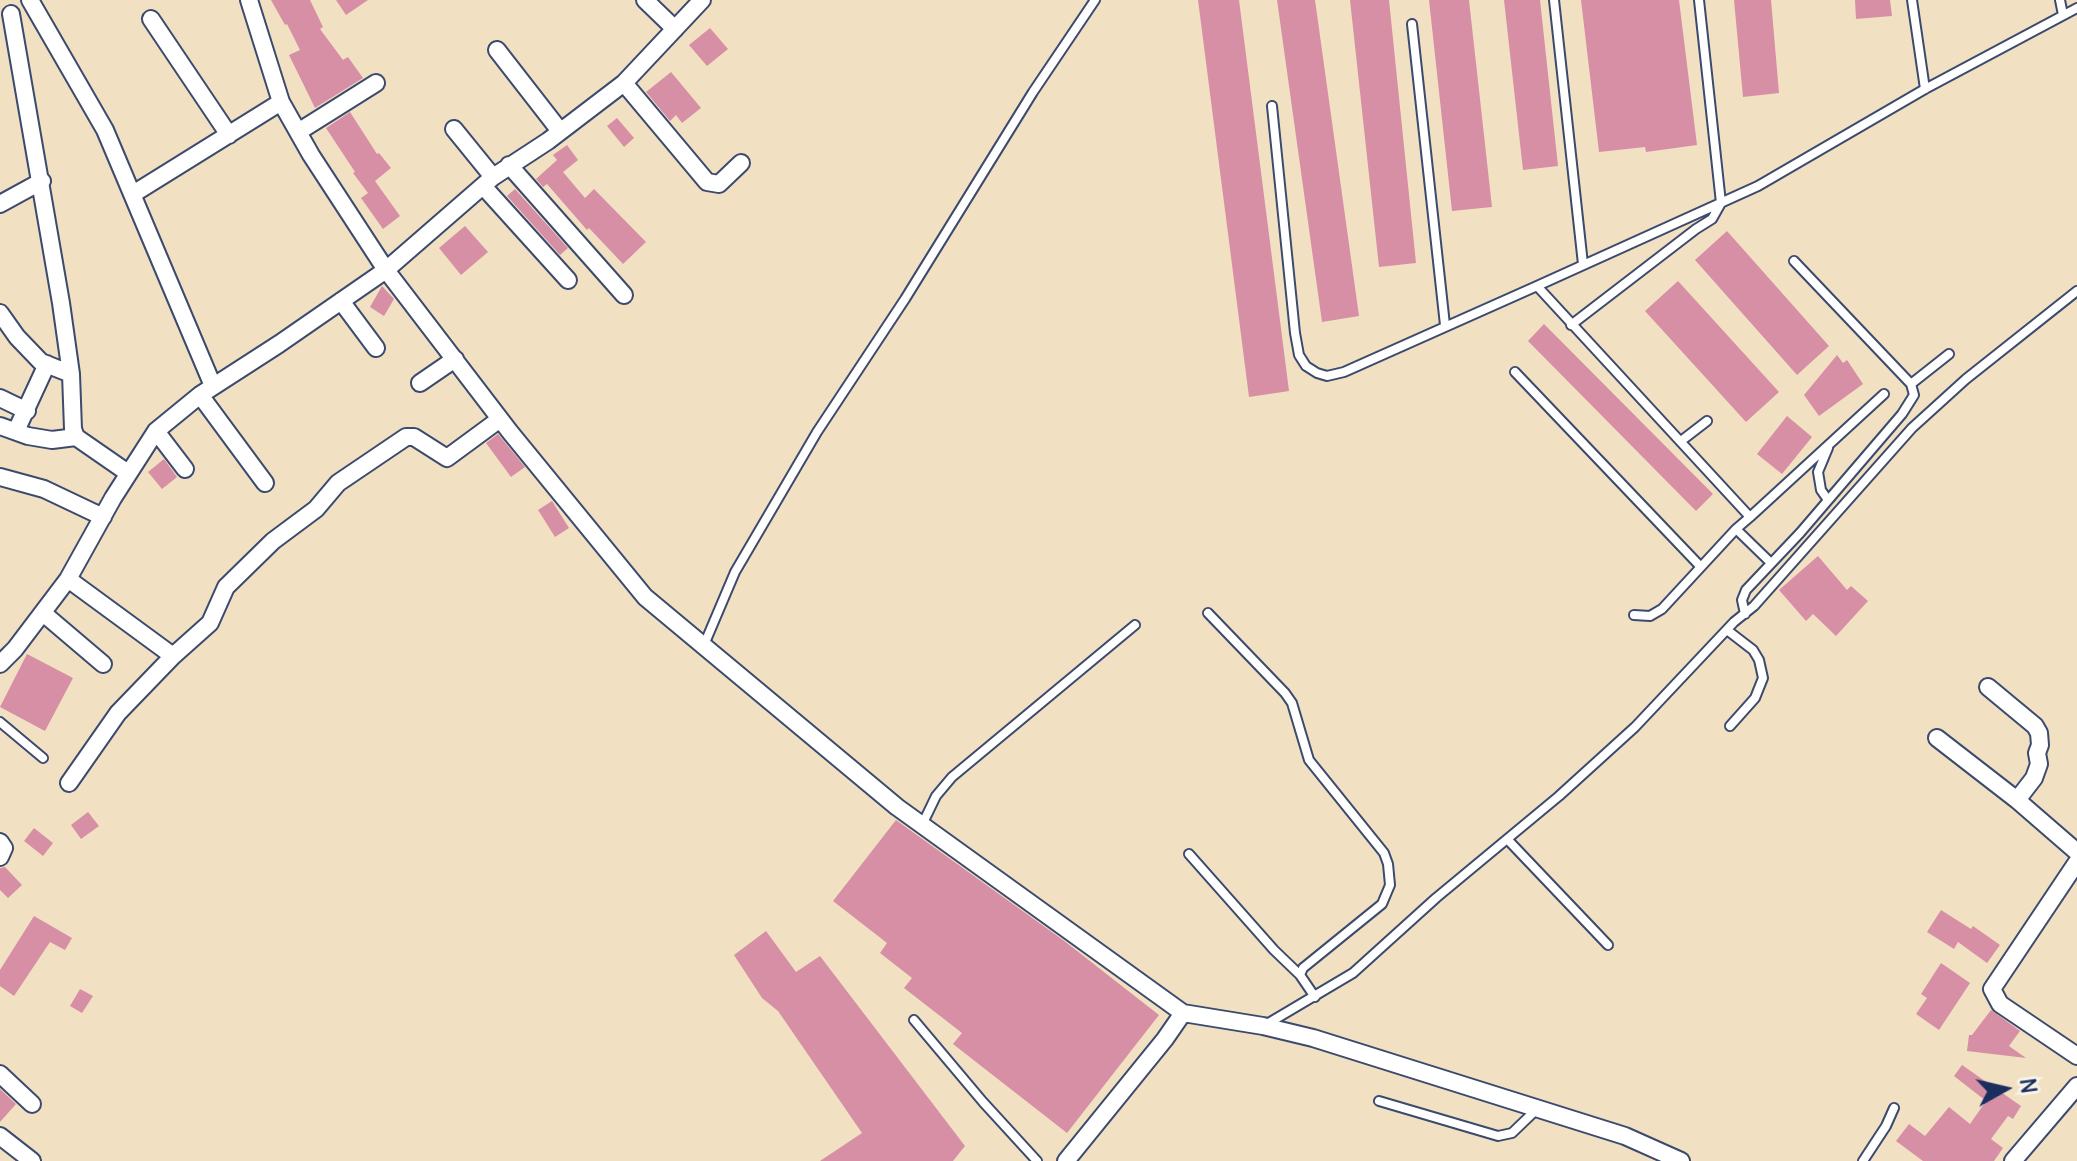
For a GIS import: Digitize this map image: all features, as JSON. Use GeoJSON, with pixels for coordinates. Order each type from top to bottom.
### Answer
{"type":"FeatureCollection","features":[{"type":"Feature","properties":{"kind":"street"},"geometry":{"type":"LineString","coordinates":[[268,0],[251,4],[281,102],[386,270],[623,573],[662,612],[853,772],[1183,1013],[1313,1038],[1625,1136],[1681,1161]]}},
{"type":"Feature","properties":{"kind":"street"},"geometry":{"type":"LineString","coordinates":[[645,0],[675,29]]}},
{"type":"Feature","properties":{"kind":"street"},"geometry":{"type":"LineString","coordinates":[[0,664],[68,579],[75,561],[156,431],[207,390],[386,270],[488,181],[624,83],[702,0]]}},
{"type":"Feature","properties":{"kind":"street"},"geometry":{"type":"LineString","coordinates":[[76,437],[71,374],[42,181],[5,18],[31,1],[105,130],[133,194],[207,390],[265,483]]}},
{"type":"Feature","properties":{"kind":"street"},"geometry":{"type":"LineString","coordinates":[[151,19],[229,135]]}},
{"type":"Feature","properties":{"kind":"street"},"geometry":{"type":"LineString","coordinates":[[497,50],[560,131]]}},
{"type":"Feature","properties":{"kind":"street"},"geometry":{"type":"LineString","coordinates":[[298,132],[376,83]]}},
{"type":"Feature","properties":{"kind":"street"},"geometry":{"type":"LineString","coordinates":[[624,83],[707,182],[719,184],[741,163]]}},
{"type":"Feature","properties":{"kind":"street"},"geometry":{"type":"LineString","coordinates":[[133,194],[281,102]]}},
{"type":"Feature","properties":{"kind":"street"},"geometry":{"type":"LineString","coordinates":[[454,129],[488,181],[568,280]]}},
{"type":"Feature","properties":{"kind":"street"},"geometry":{"type":"LineString","coordinates":[[509,165],[624,295]]}},
{"type":"Feature","properties":{"kind":"street"},"geometry":{"type":"LineString","coordinates":[[0,204],[42,181]]}},
{"type":"Feature","properties":{"kind":"street"},"geometry":{"type":"LineString","coordinates":[[341,301],[376,348]]}},
{"type":"Feature","properties":{"kind":"street"},"geometry":{"type":"LineString","coordinates":[[0,313],[41,362],[71,374]]}},
{"type":"Feature","properties":{"kind":"street"},"geometry":{"type":"LineString","coordinates":[[420,383],[455,359]]}},
{"type":"Feature","properties":{"kind":"street"},"geometry":{"type":"LineString","coordinates":[[8,428],[27,411],[47,364]]}},
{"type":"Feature","properties":{"kind":"street"},"geometry":{"type":"LineString","coordinates":[[0,398],[27,411]]}},
{"type":"Feature","properties":{"kind":"street"},"geometry":{"type":"LineString","coordinates":[[69,783],[118,713],[210,623],[226,587],[273,541],[316,509],[338,483],[406,437],[414,437],[447,458],[500,419]]}},
{"type":"Feature","properties":{"kind":"street"},"geometry":{"type":"LineString","coordinates":[[8,428],[52,440],[76,437],[128,473]]}},
{"type":"Feature","properties":{"kind":"street"},"geometry":{"type":"LineString","coordinates":[[156,431],[185,469]]}},
{"type":"Feature","properties":{"kind":"street"},"geometry":{"type":"LineString","coordinates":[[0,477],[44,489],[103,517]]}},
{"type":"Feature","properties":{"kind":"street"},"geometry":{"type":"LineString","coordinates":[[68,579],[173,656]]}},
{"type":"Feature","properties":{"kind":"street"},"geometry":{"type":"LineString","coordinates":[[43,613],[103,664]]}},
{"type":"Feature","properties":{"kind":"street"},"geometry":{"type":"LineString","coordinates":[[1988,687],[2035,726],[2039,733],[2039,764],[2034,778],[2017,800]]}},
{"type":"Feature","properties":{"kind":"street"},"geometry":{"type":"LineString","coordinates":[[1937,738],[2017,800],[2077,852]]}},
{"type":"Feature","properties":{"kind":"street"},"geometry":{"type":"LineString","coordinates":[[0,842],[4,848],[0,857]]}},
{"type":"Feature","properties":{"kind":"street"},"geometry":{"type":"LineString","coordinates":[[2077,862],[1992,989],[2000,1004],[2077,1056]]}},
{"type":"Feature","properties":{"kind":"street"},"geometry":{"type":"LineString","coordinates":[[1066,1161],[1183,1013]]}},
{"type":"Feature","properties":{"kind":"street"},"geometry":{"type":"LineString","coordinates":[[0,1074],[32,1104]]}},
{"type":"Feature","properties":{"kind":"street"},"geometry":{"type":"LineString","coordinates":[[2013,1161],[2077,1086]]}},
{"type":"Feature","properties":{"kind":"street"},"geometry":{"type":"LineString","coordinates":[[0,1136],[32,1161]]}},
{"type":"Feature","properties":{"kind":"lane"},"geometry":{"type":"LineString","coordinates":[[703,645],[735,572],[817,432],[1095,0]]}},
{"type":"Feature","properties":{"kind":"lane"},"geometry":{"type":"LineString","coordinates":[[1554,0],[1583,264]]}},
{"type":"Feature","properties":{"kind":"lane"},"geometry":{"type":"LineString","coordinates":[[1571,325],[1712,219],[1721,203],[1699,0]]}},
{"type":"Feature","properties":{"kind":"lane"},"geometry":{"type":"LineString","coordinates":[[1912,0],[1925,89]]}},
{"type":"Feature","properties":{"kind":"lane"},"geometry":{"type":"LineString","coordinates":[[2060,0],[2063,15]]}},
{"type":"Feature","properties":{"kind":"lane"},"geometry":{"type":"LineString","coordinates":[[1272,106],[1299,355],[1306,366],[1327,376],[1344,372],[1758,186],[1925,89],[2077,8]]}},
{"type":"Feature","properties":{"kind":"lane"},"geometry":{"type":"LineString","coordinates":[[1412,24],[1445,325]]}},
{"type":"Feature","properties":{"kind":"lane"},"geometry":{"type":"LineString","coordinates":[[1745,614],[1744,593],[1828,500],[1914,395],[1911,384],[1794,261]]}},
{"type":"Feature","properties":{"kind":"lane"},"geometry":{"type":"LineString","coordinates":[[1537,286],[1750,517]]}},
{"type":"Feature","properties":{"kind":"lane"},"geometry":{"type":"LineString","coordinates":[[1263,1026],[1353,973],[1635,727],[1745,614],[1912,428],[1966,379],[2077,291]]}},
{"type":"Feature","properties":{"kind":"lane"},"geometry":{"type":"LineString","coordinates":[[1911,384],[1949,354]]}},
{"type":"Feature","properties":{"kind":"lane"},"geometry":{"type":"LineString","coordinates":[[1515,372],[1700,566]]}},
{"type":"Feature","properties":{"kind":"lane"},"geometry":{"type":"LineString","coordinates":[[1634,615],[1650,616],[1662,609],[1736,529],[1884,394]]}},
{"type":"Feature","properties":{"kind":"lane"},"geometry":{"type":"LineString","coordinates":[[1681,441],[1707,421]]}},
{"type":"Feature","properties":{"kind":"lane"},"geometry":{"type":"LineString","coordinates":[[1828,500],[1821,490],[1818,472],[1834,437]]}},
{"type":"Feature","properties":{"kind":"lane"},"geometry":{"type":"LineString","coordinates":[[1736,529],[1771,563]]}},
{"type":"Feature","properties":{"kind":"lane"},"geometry":{"type":"LineString","coordinates":[[1208,613],[1285,693],[1292,703],[1309,760],[1384,853],[1388,864],[1390,885],[1382,904],[1307,963],[1300,975]]}},
{"type":"Feature","properties":{"kind":"lane"},"geometry":{"type":"LineString","coordinates":[[922,825],[936,796],[952,777],[1135,625]]}},
{"type":"Feature","properties":{"kind":"lane"},"geometry":{"type":"LineString","coordinates":[[1727,630],[1753,650],[1763,678],[1755,698],[1730,726]]}},
{"type":"Feature","properties":{"kind":"lane"},"geometry":{"type":"LineString","coordinates":[[0,722],[43,758]]}},
{"type":"Feature","properties":{"kind":"lane"},"geometry":{"type":"LineString","coordinates":[[1508,840],[1608,945]]}},
{"type":"Feature","properties":{"kind":"lane"},"geometry":{"type":"LineString","coordinates":[[1189,854],[1300,975],[1315,997]]}},
{"type":"Feature","properties":{"kind":"lane"},"geometry":{"type":"LineString","coordinates":[[914,1020],[1037,1161]]}},
{"type":"Feature","properties":{"kind":"lane"},"geometry":{"type":"LineString","coordinates":[[1379,1101],[1498,1136],[1512,1133],[1537,1109]]}},
{"type":"Feature","properties":{"kind":"lane"},"geometry":{"type":"LineString","coordinates":[[1863,1161],[1894,1108]]}},
{"type":"Feature","properties":{"kind":"building"},"geometry":{"type":"Polygon","coordinates":[[[271,0],[310,0],[323,27],[320,29],[343,60],[348,57],[363,78],[315,108],[289,55],[300,50],[271,0]]]}},
{"type":"Feature","properties":{"kind":"building"},"geometry":{"type":"Polygon","coordinates":[[[336,0],[368,0],[346,15],[336,0]]]}},
{"type":"Feature","properties":{"kind":"building"},"geometry":{"type":"Polygon","coordinates":[[[1198,0],[1239,0],[1289,391],[1249,397],[1198,0]]]}},
{"type":"Feature","properties":{"kind":"building"},"geometry":{"type":"Polygon","coordinates":[[[1277,0],[1315,0],[1359,316],[1322,322],[1277,0]]]}},
{"type":"Feature","properties":{"kind":"building"},"geometry":{"type":"Polygon","coordinates":[[[1350,0],[1389,0],[1416,263],[1379,267],[1350,0]]]}},
{"type":"Feature","properties":{"kind":"building"},"geometry":{"type":"Polygon","coordinates":[[[1429,0],[1469,0],[1492,207],[1452,211],[1429,0]]]}},
{"type":"Feature","properties":{"kind":"building"},"geometry":{"type":"Polygon","coordinates":[[[1504,0],[1540,0],[1558,166],[1523,170],[1504,0]]]}},
{"type":"Feature","properties":{"kind":"building"},"geometry":{"type":"Polygon","coordinates":[[[1581,0],[1679,0],[1697,145],[1646,152],[1645,147],[1599,152],[1581,0]]]}},
{"type":"Feature","properties":{"kind":"building"},"geometry":{"type":"Polygon","coordinates":[[[1734,0],[1771,0],[1779,93],[1743,97],[1734,0]]]}},
{"type":"Feature","properties":{"kind":"building"},"geometry":{"type":"Polygon","coordinates":[[[1855,0],[1890,0],[1892,16],[1856,19],[1855,0]]]}},
{"type":"Feature","properties":{"kind":"building"},"geometry":{"type":"Polygon","coordinates":[[[710,28],[728,49],[707,66],[689,45],[710,28]]]}},
{"type":"Feature","properties":{"kind":"building"},"geometry":{"type":"Polygon","coordinates":[[[671,72],[701,108],[682,123],[676,115],[670,121],[646,92],[671,72]]]}},
{"type":"Feature","properties":{"kind":"building"},"geometry":{"type":"Polygon","coordinates":[[[350,112],[377,154],[391,168],[375,181],[400,216],[383,229],[361,198],[368,193],[326,128],[350,112]]]}},
{"type":"Feature","properties":{"kind":"building"},"geometry":{"type":"Polygon","coordinates":[[[617,118],[634,138],[624,147],[607,126],[617,118]]]}},
{"type":"Feature","properties":{"kind":"building"},"geometry":{"type":"Polygon","coordinates":[[[567,145],[578,160],[563,172],[585,198],[594,189],[646,242],[623,264],[589,228],[587,230],[547,184],[543,187],[536,179],[557,160],[553,155],[567,145]]]}},
{"type":"Feature","properties":{"kind":"building"},"geometry":{"type":"Polygon","coordinates":[[[515,189],[568,248],[560,255],[507,196],[515,189]]]}},
{"type":"Feature","properties":{"kind":"building"},"geometry":{"type":"Polygon","coordinates":[[[465,226],[488,252],[461,275],[439,248],[465,226]]]}},
{"type":"Feature","properties":{"kind":"building"},"geometry":{"type":"Polygon","coordinates":[[[1727,231],[1829,346],[1797,375],[1695,260],[1727,231]]]}},
{"type":"Feature","properties":{"kind":"building"},"geometry":{"type":"Polygon","coordinates":[[[1678,281],[1779,392],[1746,422],[1645,311],[1678,281]]]}},
{"type":"Feature","properties":{"kind":"building"},"geometry":{"type":"Polygon","coordinates":[[[382,286],[394,299],[384,316],[370,307],[382,286]]]}},
{"type":"Feature","properties":{"kind":"building"},"geometry":{"type":"Polygon","coordinates":[[[1544,324],[1713,494],[1696,511],[1528,341],[1544,324]]]}},
{"type":"Feature","properties":{"kind":"building"},"geometry":{"type":"Polygon","coordinates":[[[1837,355],[1843,363],[1847,360],[1863,384],[1819,416],[1804,395],[1837,355]]]}},
{"type":"Feature","properties":{"kind":"building"},"geometry":{"type":"Polygon","coordinates":[[[1787,416],[1812,437],[1782,474],[1757,454],[1787,416]]]}},
{"type":"Feature","properties":{"kind":"building"},"geometry":{"type":"Polygon","coordinates":[[[498,434],[525,467],[511,477],[486,443],[498,434]]]}},
{"type":"Feature","properties":{"kind":"building"},"geometry":{"type":"Polygon","coordinates":[[[164,459],[177,477],[162,489],[148,472],[164,459]]]}},
{"type":"Feature","properties":{"kind":"building"},"geometry":{"type":"Polygon","coordinates":[[[552,501],[569,528],[555,537],[538,510],[552,501]]]}},
{"type":"Feature","properties":{"kind":"building"},"geometry":{"type":"Polygon","coordinates":[[[1818,556],[1847,590],[1851,586],[1868,601],[1836,636],[1813,614],[1806,621],[1779,590],[1818,556]]]}},
{"type":"Feature","properties":{"kind":"building"},"geometry":{"type":"Polygon","coordinates":[[[27,654],[73,678],[45,731],[0,707],[27,654]]]}},
{"type":"Feature","properties":{"kind":"building"},"geometry":{"type":"Polygon","coordinates":[[[88,812],[99,826],[81,839],[71,825],[88,812]]]}},
{"type":"Feature","properties":{"kind":"building"},"geometry":{"type":"Polygon","coordinates":[[[896,820],[1063,940],[1159,1015],[1067,1133],[953,1044],[962,1033],[904,988],[912,978],[880,953],[887,943],[833,901],[896,820]]]}},
{"type":"Feature","properties":{"kind":"building"},"geometry":{"type":"Polygon","coordinates":[[[34,828],[53,843],[43,856],[24,841],[34,828]]]}},
{"type":"Feature","properties":{"kind":"building"},"geometry":{"type":"Polygon","coordinates":[[[5,867],[22,885],[8,898],[0,890],[0,868],[5,867]]]}},
{"type":"Feature","properties":{"kind":"building"},"geometry":{"type":"Polygon","coordinates":[[[1941,910],[1971,929],[1973,926],[2000,945],[1987,963],[1958,942],[1954,949],[1927,932],[1941,910]]]}},
{"type":"Feature","properties":{"kind":"building"},"geometry":{"type":"Polygon","coordinates":[[[34,916],[72,938],[65,950],[50,942],[14,996],[0,986],[0,970],[34,916]]]}},
{"type":"Feature","properties":{"kind":"building"},"geometry":{"type":"Polygon","coordinates":[[[766,931],[796,972],[820,956],[965,1146],[953,1161],[820,1161],[862,1133],[778,1011],[762,998],[734,955],[766,931]]]}},
{"type":"Feature","properties":{"kind":"building"},"geometry":{"type":"Polygon","coordinates":[[[1941,963],[1970,983],[1939,1030],[1916,1014],[1927,998],[1921,994],[1941,963]]]}},
{"type":"Feature","properties":{"kind":"building"},"geometry":{"type":"Polygon","coordinates":[[[80,989],[93,996],[82,1013],[70,1006],[80,989]]]}},
{"type":"Feature","properties":{"kind":"building"},"geometry":{"type":"Polygon","coordinates":[[[1991,1010],[2020,1031],[2009,1046],[2026,1058],[1967,1051],[1969,1035],[1991,1010]]]}},
{"type":"Feature","properties":{"kind":"building"},"geometry":{"type":"Polygon","coordinates":[[[1962,1065],[2021,1106],[2013,1119],[2008,1116],[1991,1139],[2003,1148],[1994,1161],[1923,1161],[1896,1141],[1909,1124],[1925,1136],[1949,1107],[1970,1124],[1986,1101],[1954,1076],[1962,1065]]]}},
{"type":"Feature","properties":{"kind":"building"},"geometry":{"type":"Polygon","coordinates":[[[0,1089],[16,1104],[0,1122],[0,1089]]]}}]}
